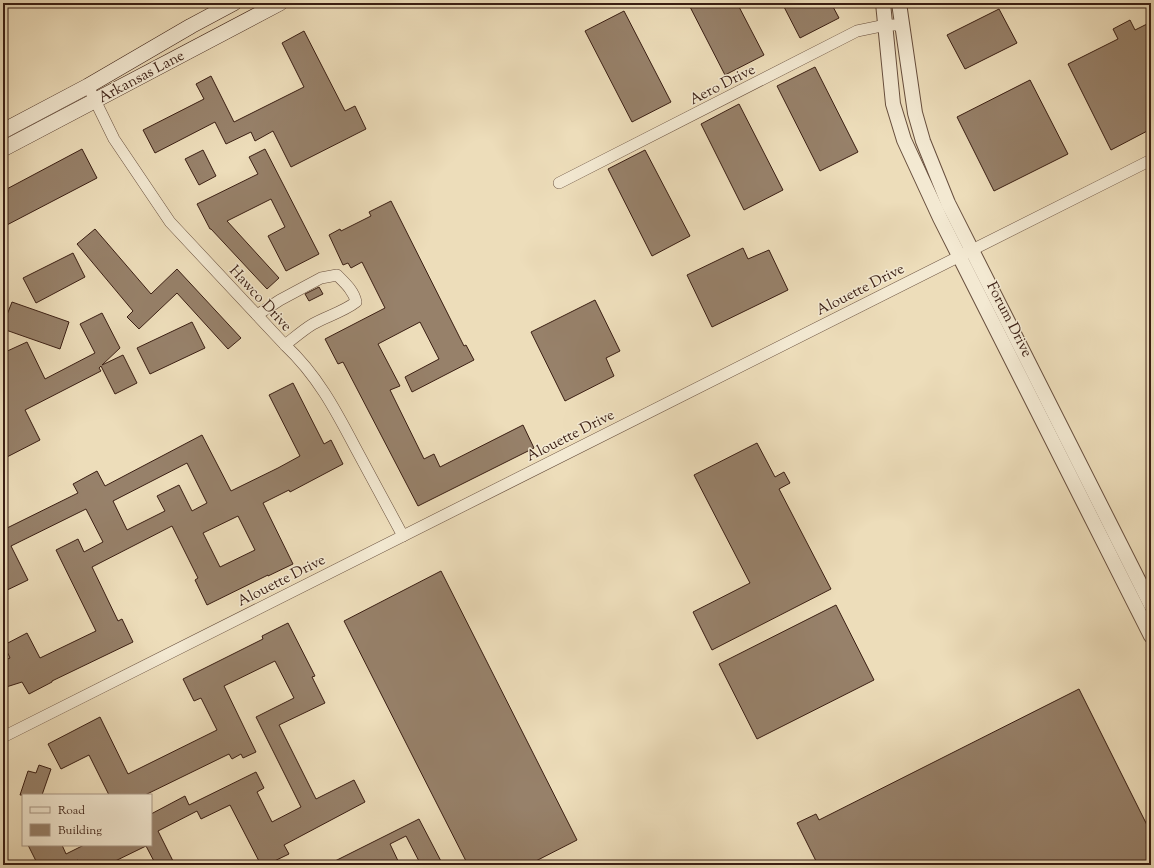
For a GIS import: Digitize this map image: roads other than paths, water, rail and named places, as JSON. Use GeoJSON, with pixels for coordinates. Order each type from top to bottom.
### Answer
{"type":"FeatureCollection","features":[{"type":"Feature","properties":{"kind":"main road"},"geometry":{"type":"LineString","coordinates":[[3,131],[88,86],[191,26],[234,3]]}},
{"type":"Feature","properties":{"kind":"main road","name":"Arkansas Lane"},"geometry":{"type":"LineString","coordinates":[[3,149],[280,3]]}},
{"type":"Feature","properties":{"kind":"street","name":"Forum Drive"},"geometry":{"type":"LineString","coordinates":[[883,3],[894,104],[904,140],[940,218],[965,253],[1151,605]]}},
{"type":"Feature","properties":{"kind":"street","name":"Forum Drive"},"geometry":{"type":"LineString","coordinates":[[900,3],[915,113],[923,141],[948,203],[965,253],[1151,636]]}},
{"type":"Feature","properties":{"kind":"street","name":"Aero Drive"},"geometry":{"type":"LineString","coordinates":[[560,183],[857,31],[886,25],[902,25]]}},
{"type":"Feature","properties":{"kind":"street","name":"Hawco Drive"},"geometry":{"type":"LineString","coordinates":[[88,86],[114,139],[170,222],[285,345],[301,360],[331,404],[403,536]]}},
{"type":"Feature","properties":{"kind":"street","name":"Alouette Drive"},"geometry":{"type":"LineString","coordinates":[[3,737],[1151,160]]}},
{"type":"Feature","properties":{"kind":"street"},"geometry":{"type":"LineString","coordinates":[[257,315],[280,300],[321,278],[337,275],[348,286],[355,297],[356,302],[349,308],[313,324],[285,345]]}}]}
